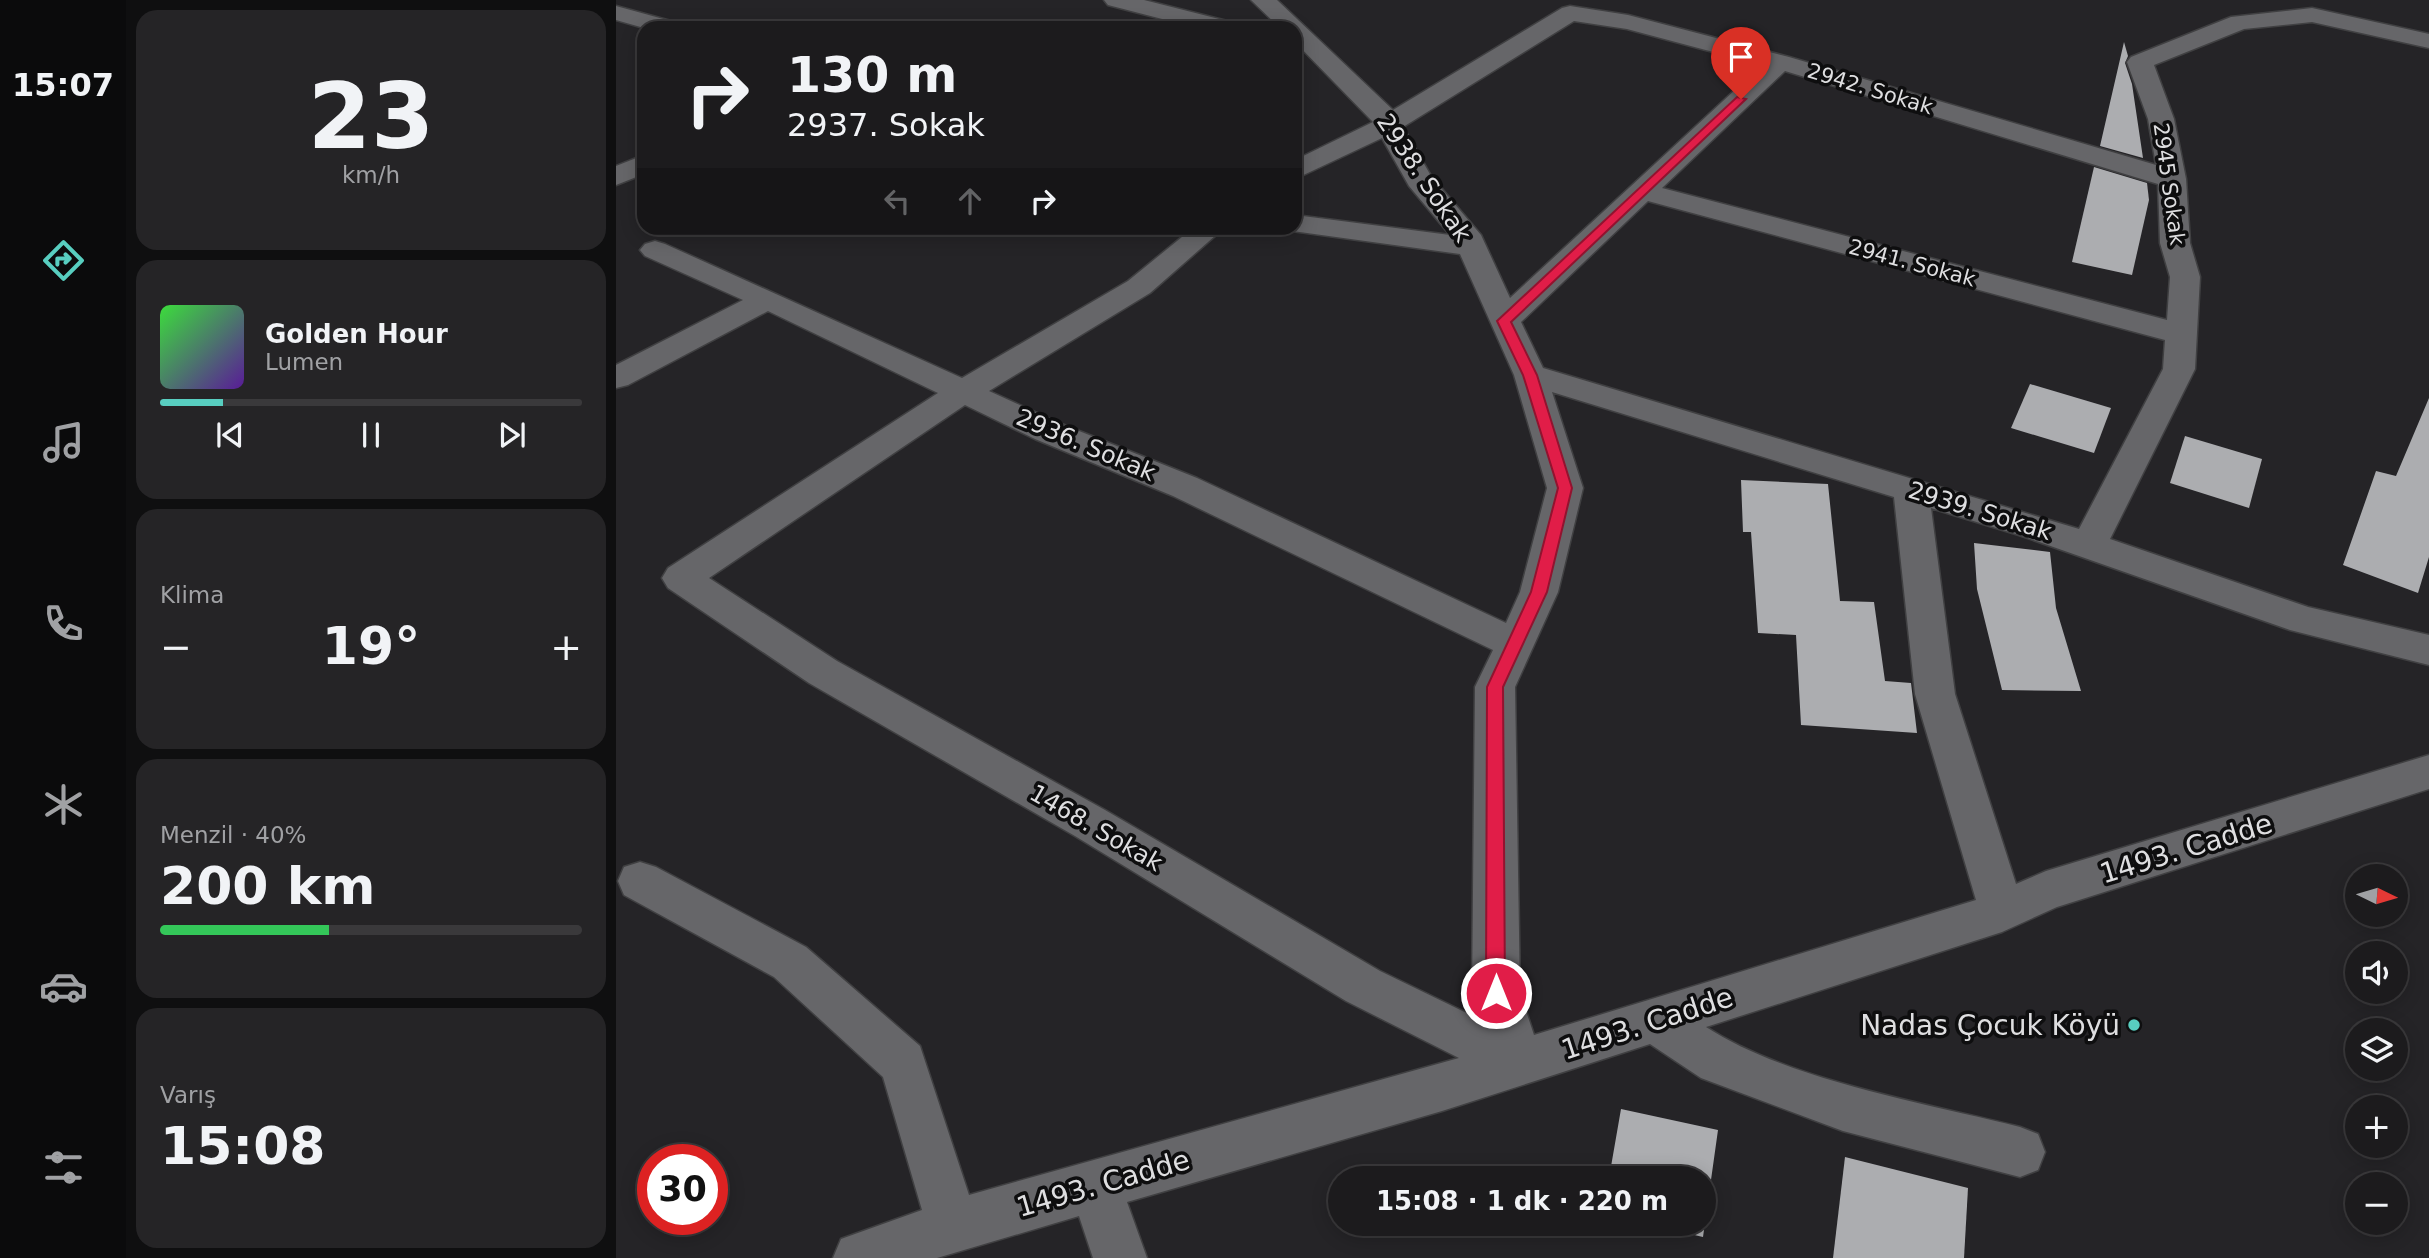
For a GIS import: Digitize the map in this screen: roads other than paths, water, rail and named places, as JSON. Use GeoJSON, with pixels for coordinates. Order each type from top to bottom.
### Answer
{"type":"FeatureCollection","features":[{"type":"Feature","properties":{"kind":"street"},"geometry":{"type":"LineString","coordinates":[[1116,0],[1198,21]]}},
{"type":"Feature","properties":{"kind":"street","name":"2938. Sokak"},"geometry":{"type":"LineString","coordinates":[[1263,0],[1285,21]]}},
{"type":"Feature","properties":{"kind":"street","name":"2945 Sokak"},"geometry":{"type":"LineString","coordinates":[[2088,546],[2179,369],[2185,277],[2175,243],[2172,179],[2161,119],[2140,62],[2240,22],[2311,7],[2429,41]]}},
{"type":"Feature","properties":{"kind":"street"},"geometry":{"type":"LineString","coordinates":[[616,13],[644,21]]}},
{"type":"Feature","properties":{"kind":"street","name":"2942. Sokak"},"geometry":{"type":"LineString","coordinates":[[1302,168],[1387,125],[1570,13],[1628,22],[1780,62],[2172,179]]}},
{"type":"Feature","properties":{"kind":"street","name":"2938. Sokak"},"geometry":{"type":"LineString","coordinates":[[1302,38],[1381,112],[1419,180],[1466,235],[1530,375],[1565,488],[1539,592],[1495,687],[1496,993],[1520,1063]]}},
{"type":"Feature","properties":{"kind":"street"},"geometry":{"type":"LineString","coordinates":[[1504,321],[1780,62]]}},
{"type":"Feature","properties":{"kind":"street"},"geometry":{"type":"LineString","coordinates":[[616,177],[637,166]]}},
{"type":"Feature","properties":{"kind":"street","name":"2941. Sokak"},"geometry":{"type":"LineString","coordinates":[[1642,191],[2181,334]]}},
{"type":"Feature","properties":{"kind":"street"},"geometry":{"type":"LineString","coordinates":[[1302,225],[1470,246]]}},
{"type":"Feature","properties":{"kind":"street"},"geometry":{"type":"LineString","coordinates":[[964,391],[1139,287],[1202,235]]}},
{"type":"Feature","properties":{"kind":"street","name":"2936. Sokak"},"geometry":{"type":"LineString","coordinates":[[655,250],[767,299],[888,359],[964,391],[1047,431],[1185,487],[1515,644]]}},
{"type":"Feature","properties":{"kind":"street"},"geometry":{"type":"LineString","coordinates":[[616,378],[767,299]]}},
{"type":"Feature","properties":{"kind":"street","name":"2939. Sokak"},"geometry":{"type":"LineString","coordinates":[[1530,375],[2088,546],[2304,620],[2429,650]]}},
{"type":"Feature","properties":{"kind":"street","name":"1468. Sokak"},"geometry":{"type":"LineString","coordinates":[[964,391],[681,578],[823,673],[1078,817],[1363,986],[1520,1063]]}},
{"type":"Feature","properties":{"kind":"street"},"geometry":{"type":"LineString","coordinates":[[1911,490],[1935,694],[2002,912]]}},
{"type":"Feature","properties":{"kind":"street","name":"1493. Cadde"},"geometry":{"type":"LineString","coordinates":[[860,1258],[953,1226],[1520,1063],[1656,1021],[2002,912],[2046,891],[2429,772]]}},
{"type":"Feature","properties":{"kind":"street"},"geometry":{"type":"LineString","coordinates":[[640,881],[790,962],[903,1063],[953,1226]]}},
{"type":"Feature","properties":{"kind":"street"},"geometry":{"type":"LineString","coordinates":[[1656,1021],[1718,1062],[1818,1098],[2020,1152]]}},
{"type":"Feature","properties":{"kind":"street"},"geometry":{"type":"LineString","coordinates":[[1095,1186],[1120,1258]]}},
{"type":"Feature","properties":{"kind":"place","name":"Nadas Çocuk Köyü"},"geometry":{"type":"Point","coordinates":[2134,1025]}}]}
